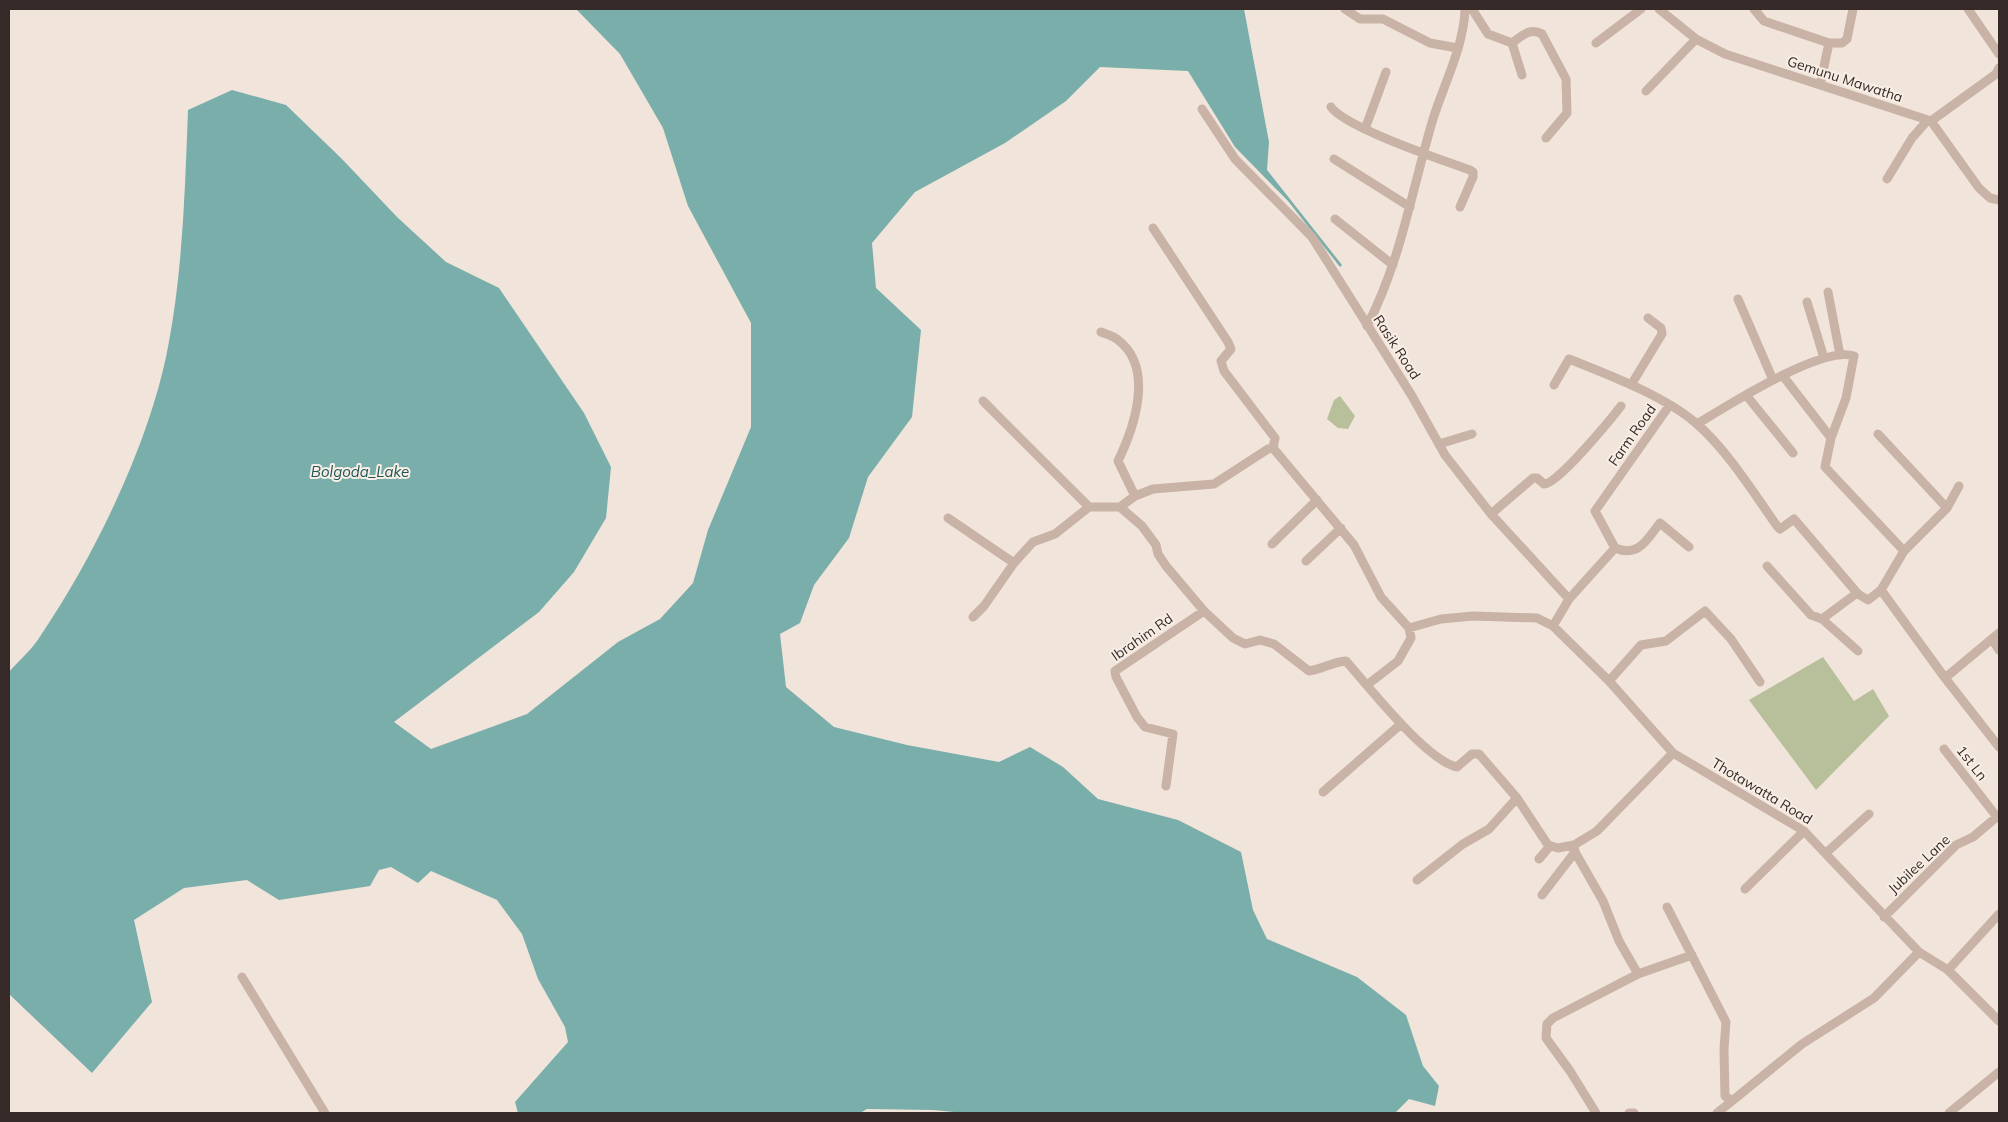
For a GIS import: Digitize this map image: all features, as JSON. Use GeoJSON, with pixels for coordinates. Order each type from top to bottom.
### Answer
{"type":"FeatureCollection","features":[{"type":"Feature","properties":{"kind":"street"},"geometry":{"type":"LineString","coordinates":[[1345,9],[1360,19],[1383,19],[1430,43],[1457,48]]}},
{"type":"Feature","properties":{"kind":"street"},"geometry":{"type":"LineString","coordinates":[[1367,326],[1393,265],[1433,119],[1457,48],[1465,9]]}},
{"type":"Feature","properties":{"kind":"street"},"geometry":{"type":"LineString","coordinates":[[1472,9],[1488,34],[1512,43]]}},
{"type":"Feature","properties":{"kind":"street"},"geometry":{"type":"LineString","coordinates":[[1596,44],[1641,9]]}},
{"type":"Feature","properties":{"kind":"street","name":"Gemunu Mawatha"},"geometry":{"type":"LineString","coordinates":[[1659,9],[1696,39],[1726,54],[1929,121]]}},
{"type":"Feature","properties":{"kind":"street"},"geometry":{"type":"LineString","coordinates":[[1754,9],[1764,21],[1830,43],[1842,43],[1847,38],[1853,9]]}},
{"type":"Feature","properties":{"kind":"street"},"geometry":{"type":"LineString","coordinates":[[1968,9],[1999,54]]}},
{"type":"Feature","properties":{"kind":"street"},"geometry":{"type":"LineString","coordinates":[[1512,43],[1529,31],[1537,31],[1542,34],[1566,79],[1568,113],[1546,138]]}},
{"type":"Feature","properties":{"kind":"street"},"geometry":{"type":"LineString","coordinates":[[1646,91],[1696,39]]}},
{"type":"Feature","properties":{"kind":"street"},"geometry":{"type":"LineString","coordinates":[[1512,43],[1522,74]]}},
{"type":"Feature","properties":{"kind":"street"},"geometry":{"type":"LineString","coordinates":[[1820,85],[1830,43]]}},
{"type":"Feature","properties":{"kind":"street"},"geometry":{"type":"LineString","coordinates":[[1887,179],[1912,138],[1929,121],[1996,74],[1999,68]]}},
{"type":"Feature","properties":{"kind":"street"},"geometry":{"type":"LineString","coordinates":[[1364,129],[1386,72]]}},
{"type":"Feature","properties":{"kind":"street"},"geometry":{"type":"LineString","coordinates":[[1331,107],[1337,115],[1364,129],[1473,172],[1460,207]]}},
{"type":"Feature","properties":{"kind":"street","name":"Rasik Road"},"geometry":{"type":"LineString","coordinates":[[1202,109],[1235,159],[1312,237],[1412,396],[1439,444],[1491,514],[1568,599]]}},
{"type":"Feature","properties":{"kind":"street"},"geometry":{"type":"LineString","coordinates":[[1929,121],[1979,188],[1990,198],[1999,200]]}},
{"type":"Feature","properties":{"kind":"street"},"geometry":{"type":"LineString","coordinates":[[1334,158],[1410,207]]}},
{"type":"Feature","properties":{"kind":"street"},"geometry":{"type":"LineString","coordinates":[[1335,219],[1393,265]]}},
{"type":"Feature","properties":{"kind":"street"},"geometry":{"type":"LineString","coordinates":[[1153,228],[1228,342],[1231,349],[1221,361],[1224,371],[1275,438],[1273,448]]}},
{"type":"Feature","properties":{"kind":"street"},"geometry":{"type":"LineString","coordinates":[[1828,292],[1840,355]]}},
{"type":"Feature","properties":{"kind":"street"},"geometry":{"type":"LineString","coordinates":[[1738,299],[1773,380]]}},
{"type":"Feature","properties":{"kind":"street"},"geometry":{"type":"LineString","coordinates":[[1806,302],[1824,358]]}},
{"type":"Feature","properties":{"kind":"street"},"geometry":{"type":"LineString","coordinates":[[1631,385],[1662,334],[1661,328],[1648,318]]}},
{"type":"Feature","properties":{"kind":"street"},"geometry":{"type":"LineString","coordinates":[[1101,332],[1118,339],[1133,356],[1138,376],[1139,394],[1128,441],[1118,461],[1136,496]]}},
{"type":"Feature","properties":{"kind":"street"},"geometry":{"type":"LineString","coordinates":[[1697,424],[1773,380],[1824,358],[1840,355],[1854,356],[1846,398],[1824,460],[1827,471],[1904,551]]}},
{"type":"Feature","properties":{"kind":"street"},"geometry":{"type":"LineString","coordinates":[[1554,385],[1569,359],[1631,385],[1669,406]]}},
{"type":"Feature","properties":{"kind":"street"},"geometry":{"type":"LineString","coordinates":[[1784,376],[1831,438]]}},
{"type":"Feature","properties":{"kind":"street"},"geometry":{"type":"LineString","coordinates":[[1746,394],[1792,453]]}},
{"type":"Feature","properties":{"kind":"street"},"geometry":{"type":"LineString","coordinates":[[983,401],[1090,507]]}},
{"type":"Feature","properties":{"kind":"street"},"geometry":{"type":"LineString","coordinates":[[1491,514],[1533,478],[1540,480],[1544,484],[1552,482],[1568,464],[1587,448],[1621,406]]}},
{"type":"Feature","properties":{"kind":"street","name":"Farm Road"},"geometry":{"type":"LineString","coordinates":[[1615,548],[1594,511],[1669,406],[1697,424],[1738,471],[1780,529],[1794,519],[1857,593]]}},
{"type":"Feature","properties":{"kind":"street"},"geometry":{"type":"LineString","coordinates":[[1439,444],[1472,434]]}},
{"type":"Feature","properties":{"kind":"street"},"geometry":{"type":"LineString","coordinates":[[1878,434],[1947,508]]}},
{"type":"Feature","properties":{"kind":"street"},"geometry":{"type":"LineString","coordinates":[[973,617],[984,606],[1014,563],[1033,542],[1055,534],[1090,507],[1120,507],[1136,496],[1153,489],[1214,484],[1268,449],[1273,448]]}},
{"type":"Feature","properties":{"kind":"street"},"geometry":{"type":"LineString","coordinates":[[1273,448],[1354,545],[1381,597],[1409,628],[1411,638],[1398,660],[1367,686]]}},
{"type":"Feature","properties":{"kind":"street"},"geometry":{"type":"LineString","coordinates":[[1822,619],[1857,593],[1868,600],[1881,590],[1904,551],[1947,508],[1959,486]]}},
{"type":"Feature","properties":{"kind":"street"},"geometry":{"type":"LineString","coordinates":[[1272,544],[1317,500]]}},
{"type":"Feature","properties":{"kind":"street"},"geometry":{"type":"LineString","coordinates":[[1120,507],[1142,526],[1156,545],[1158,554],[1166,566],[1204,611],[1233,638],[1245,644],[1260,640],[1274,644],[1309,670],[1320,669],[1334,662],[1346,661],[1401,724],[1447,765],[1457,767],[1472,754],[1479,754],[1517,798],[1550,846],[1574,848]]}},
{"type":"Feature","properties":{"kind":"street"},"geometry":{"type":"LineString","coordinates":[[948,518],[1014,563]]}},
{"type":"Feature","properties":{"kind":"street"},"geometry":{"type":"LineString","coordinates":[[1409,628],[1441,619],[1473,616],[1537,618],[1553,626],[1568,599],[1615,548],[1625,553],[1639,549],[1660,523],[1689,547]]}},
{"type":"Feature","properties":{"kind":"street"},"geometry":{"type":"LineString","coordinates":[[1306,560],[1341,528]]}},
{"type":"Feature","properties":{"kind":"street"},"geometry":{"type":"LineString","coordinates":[[1767,566],[1812,615],[1822,619],[1858,651]]}},
{"type":"Feature","properties":{"kind":"street"},"geometry":{"type":"LineString","coordinates":[[1881,590],[1945,678],[1999,747]]}},
{"type":"Feature","properties":{"kind":"street","name":"Ibrahim Rd"},"geometry":{"type":"LineString","coordinates":[[1166,786],[1173,734],[1145,727],[1137,717],[1116,677],[1115,671],[1204,611]]}},
{"type":"Feature","properties":{"kind":"street"},"geometry":{"type":"LineString","coordinates":[[1609,681],[1641,645],[1666,641],[1705,611],[1731,639],[1760,682]]}},
{"type":"Feature","properties":{"kind":"street","name":"Thotawatta Road"},"geometry":{"type":"LineString","coordinates":[[1553,626],[1609,681],[1673,754],[1804,831],[1919,952],[1948,970],[1999,1021]]}},
{"type":"Feature","properties":{"kind":"street"},"geometry":{"type":"LineString","coordinates":[[1945,678],[1999,633]]}},
{"type":"Feature","properties":{"kind":"street"},"geometry":{"type":"LineString","coordinates":[[1992,639],[1999,650]]}},
{"type":"Feature","properties":{"kind":"street"},"geometry":{"type":"LineString","coordinates":[[1323,792],[1401,724]]}},
{"type":"Feature","properties":{"kind":"street","name":"1st Ln"},"geometry":{"type":"LineString","coordinates":[[1944,749],[1998,816]]}},
{"type":"Feature","properties":{"kind":"street"},"geometry":{"type":"LineString","coordinates":[[1542,895],[1574,848],[1597,831],[1673,754]]}},
{"type":"Feature","properties":{"kind":"street"},"geometry":{"type":"LineString","coordinates":[[1417,880],[1463,844],[1488,829],[1517,798]]}},
{"type":"Feature","properties":{"kind":"street"},"geometry":{"type":"LineString","coordinates":[[1826,853],[1869,814]]}},
{"type":"Feature","properties":{"kind":"street","name":"Jubilee Lane"},"geometry":{"type":"LineString","coordinates":[[1884,916],[1956,845],[1973,836],[1998,816]]}},
{"type":"Feature","properties":{"kind":"street"},"geometry":{"type":"LineString","coordinates":[[1745,888],[1804,831]]}},
{"type":"Feature","properties":{"kind":"street"},"geometry":{"type":"LineString","coordinates":[[1538,859],[1550,846]]}},
{"type":"Feature","properties":{"kind":"street"},"geometry":{"type":"LineString","coordinates":[[1574,848],[1604,901],[1619,941],[1638,974]]}},
{"type":"Feature","properties":{"kind":"street"},"geometry":{"type":"LineString","coordinates":[[1668,907],[1726,1022],[1724,1049],[1726,1096],[1732,1100]]}},
{"type":"Feature","properties":{"kind":"street"},"geometry":{"type":"LineString","coordinates":[[1948,970],[1999,914]]}},
{"type":"Feature","properties":{"kind":"street"},"geometry":{"type":"LineString","coordinates":[[1717,1113],[1802,1044],[1874,998],[1919,952]]}},
{"type":"Feature","properties":{"kind":"street"},"geometry":{"type":"LineString","coordinates":[[1596,1113],[1570,1071],[1546,1038],[1547,1024],[1553,1018],[1638,974],[1692,955]]}},
{"type":"Feature","properties":{"kind":"street"},"geometry":{"type":"LineString","coordinates":[[242,977],[325,1113]]}},
{"type":"Feature","properties":{"kind":"street"},"geometry":{"type":"LineString","coordinates":[[1949,1113],[1999,1072]]}},
{"type":"Feature","properties":{"kind":"street"},"geometry":{"type":"LineString","coordinates":[[1629,1113],[1634,1113]]}},
{"type":"Feature","properties":{"kind":"green space"},"geometry":{"type":"Polygon","coordinates":[[[1340,396],[1355,416],[1348,429],[1338,428],[1327,419],[1334,400],[1340,396]]]}},
{"type":"Feature","properties":{"kind":"green space"},"geometry":{"type":"Polygon","coordinates":[[[1823,657],[1854,701],[1873,689],[1889,716],[1816,790],[1749,700],[1823,657]]]}},
{"type":"Feature","properties":{"kind":"water","name":"Bolgoda_Lake"},"geometry":{"type":"Polygon","coordinates":[[[576,9],[1244,9],[1269,142],[1267,170],[1342,265],[1340,267],[1288,201],[1235,147],[1188,71],[1100,67],[1066,101],[1005,143],[915,192],[872,243],[876,288],[921,330],[912,417],[868,477],[849,538],[814,585],[800,623],[780,634],[786,687],[834,727],[907,745],[999,762],[1030,747],[1063,767],[1098,799],[1178,820],[1241,852],[1253,910],[1267,939],[1357,977],[1406,1015],[1423,1066],[1439,1086],[1435,1106],[1409,1099],[1395,1113],[965,1113],[933,1110],[867,1109],[860,1113],[518,1113],[515,1102],[568,1042],[565,1027],[538,979],[522,934],[497,900],[431,871],[418,883],[391,867],[379,870],[370,886],[279,900],[247,880],[184,888],[134,920],[152,1002],[92,1073],[9,994],[9,672],[38,640],[81,570],[118,497],[148,421],[160,383],[168,347],[177,288],[186,169],[188,110],[232,90],[286,105],[341,158],[397,217],[446,262],[499,288],[584,413],[611,467],[606,518],[574,572],[539,612],[394,722],[431,749],[527,714],[618,642],[660,619],[693,583],[708,530],[751,427],[751,323],[688,206],[663,128],[620,54],[576,9]]]}}]}
